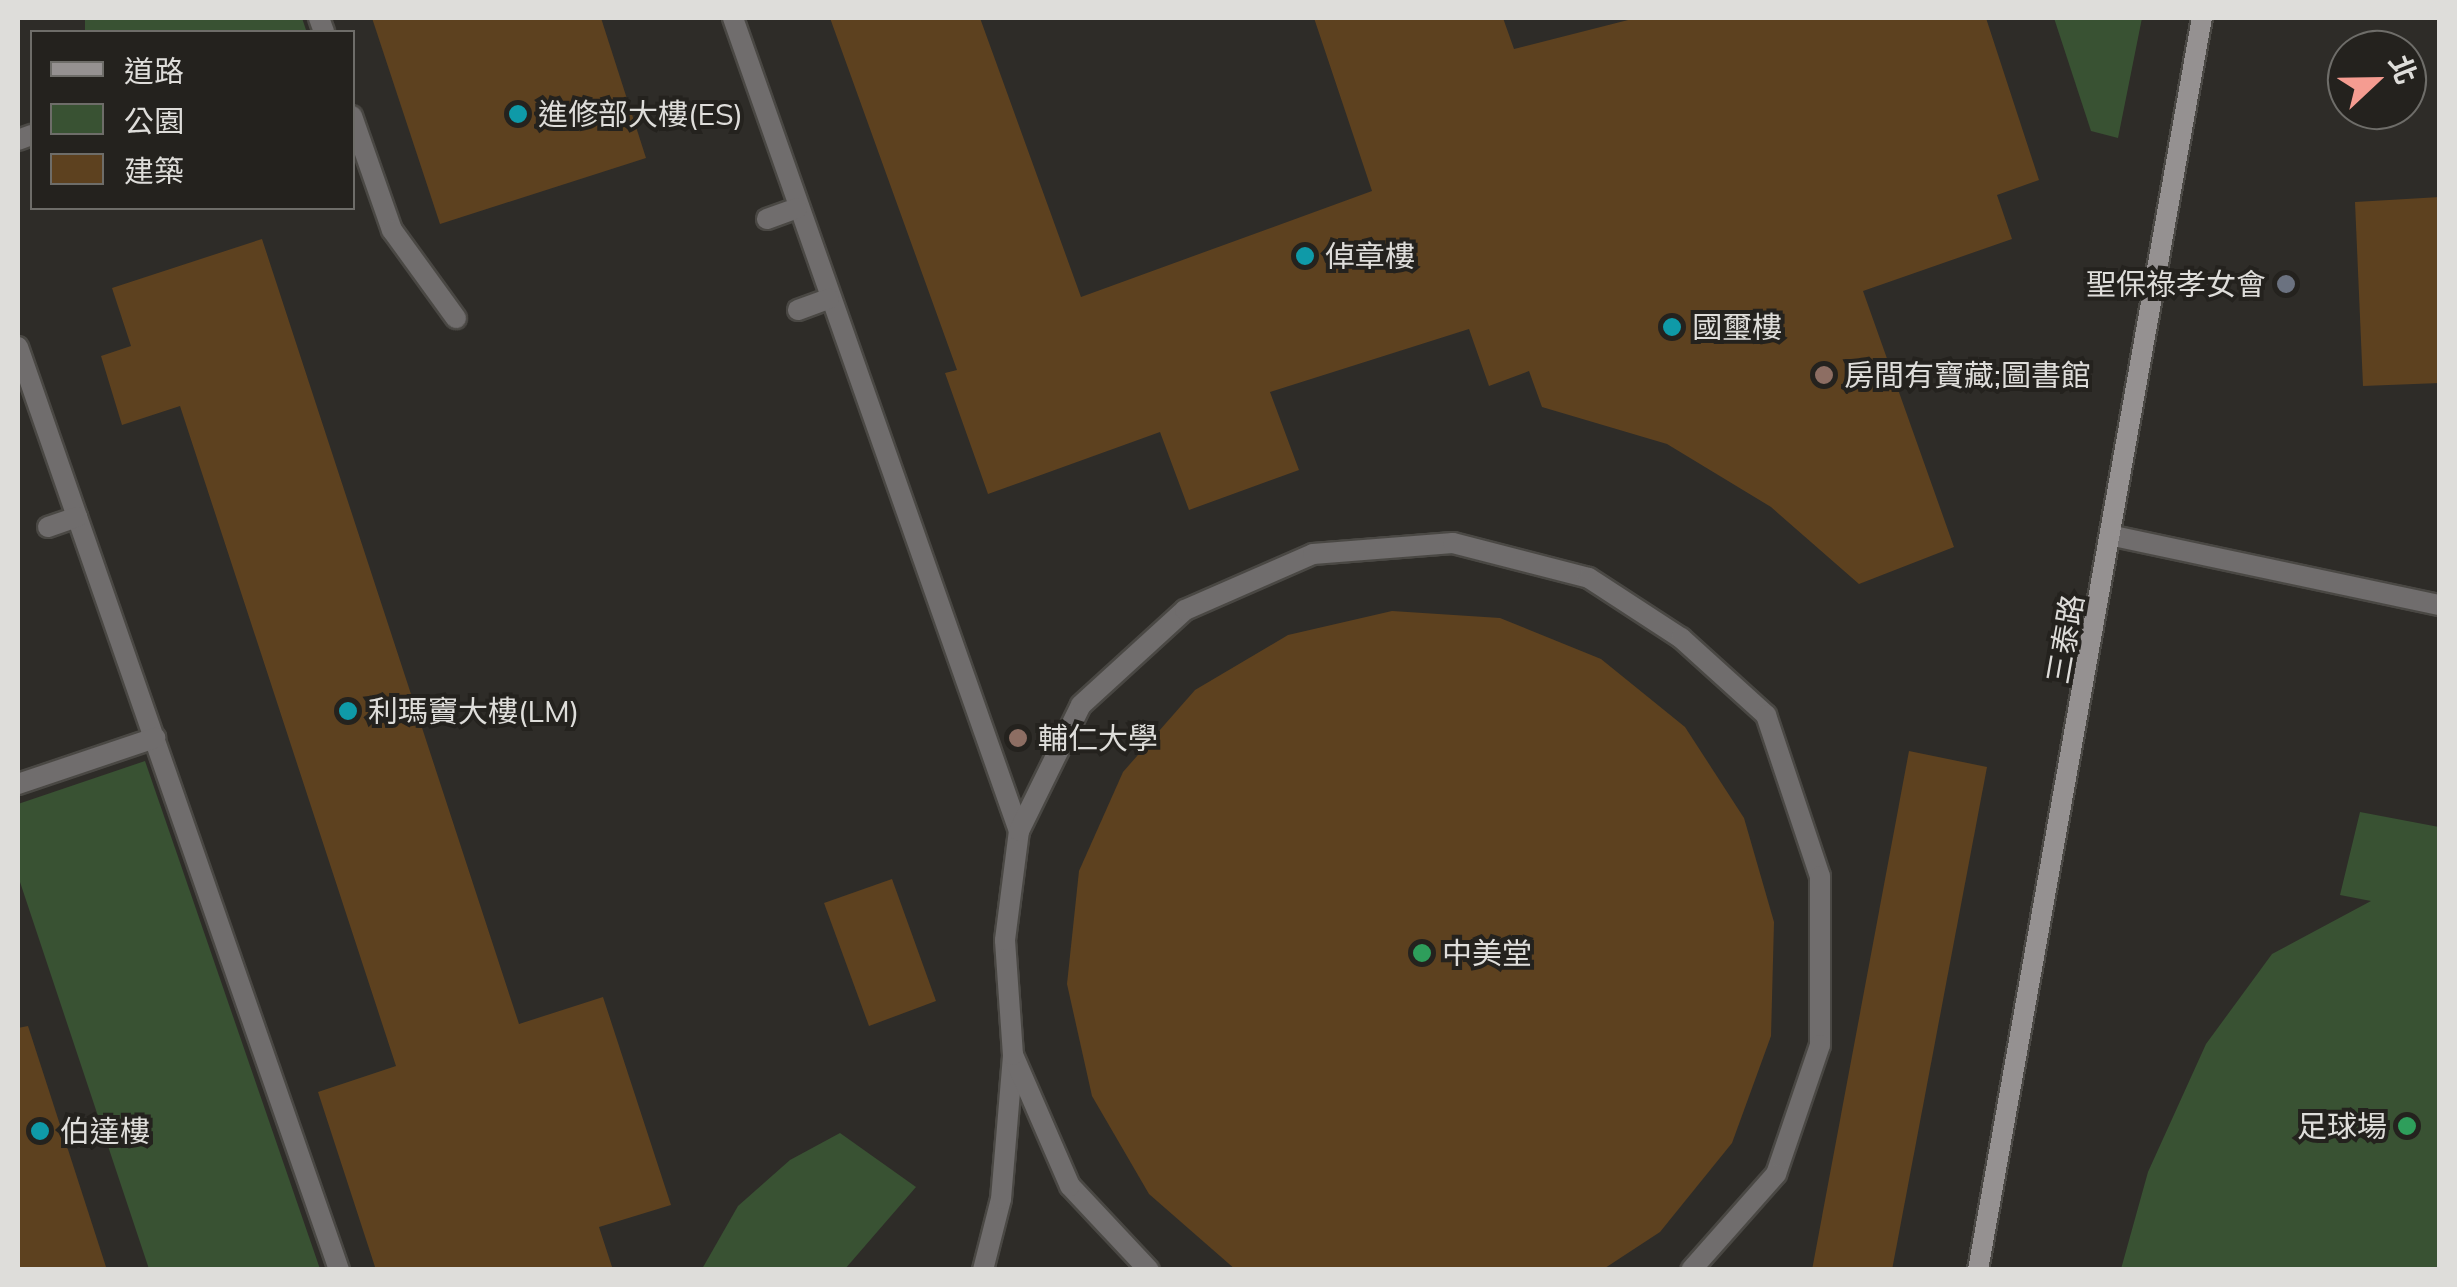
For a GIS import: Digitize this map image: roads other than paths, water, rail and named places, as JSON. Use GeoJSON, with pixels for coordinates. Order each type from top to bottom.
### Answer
{"type":"FeatureCollection","features":[{"type":"Feature","properties":{"kind":"street","name":"三泰路"},"geometry":{"type":"LineString","coordinates":[[1978,1270],[2114,536],[2202,18]]}},
{"type":"Feature","properties":{"kind":"lane"},"geometry":{"type":"LineString","coordinates":[[733,18],[1019,831]]}},
{"type":"Feature","properties":{"kind":"lane"},"geometry":{"type":"LineString","coordinates":[[355,125],[392,230],[456,318]]}},
{"type":"Feature","properties":{"kind":"lane"},"geometry":{"type":"LineString","coordinates":[[767,218],[797,208]]}},
{"type":"Feature","properties":{"kind":"lane"},"geometry":{"type":"LineString","coordinates":[[798,310],[829,299]]}},
{"type":"Feature","properties":{"kind":"lane"},"geometry":{"type":"LineString","coordinates":[[18,353],[339,1270]]}},
{"type":"Feature","properties":{"kind":"lane"},"geometry":{"type":"LineString","coordinates":[[48,528],[77,517]]}},
{"type":"Feature","properties":{"kind":"lane"},"geometry":{"type":"LineString","coordinates":[[2114,536],[2440,605]]}},
{"type":"Feature","properties":{"kind":"lane"},"geometry":{"type":"LineString","coordinates":[[984,1270],[1001,1199],[1013,1055],[1005,940],[1019,831],[1081,705],[1185,610],[1313,554],[1453,543],[1589,578],[1681,638],[1766,715],[1820,876],[1820,1044],[1776,1174],[1691,1270]]}},
{"type":"Feature","properties":{"kind":"lane"},"geometry":{"type":"LineString","coordinates":[[18,784],[155,738]]}},
{"type":"Feature","properties":{"kind":"lane"},"geometry":{"type":"LineString","coordinates":[[1013,1055],[1070,1186],[1148,1270]]}},
{"type":"Feature","properties":{"kind":"place","name":"進修部大樓(ES)"},"geometry":{"type":"Point","coordinates":[518,114]}},
{"type":"Feature","properties":{"kind":"place","name":"倬章樓"},"geometry":{"type":"Point","coordinates":[1305,256]}},
{"type":"Feature","properties":{"kind":"place","name":"聖保祿孝女會"},"geometry":{"type":"Point","coordinates":[2286,284]}},
{"type":"Feature","properties":{"kind":"place","name":"國璽樓"},"geometry":{"type":"Point","coordinates":[1672,327]}},
{"type":"Feature","properties":{"kind":"place","name":"房間有寶藏;圖書館"},"geometry":{"type":"Point","coordinates":[1824,375]}},
{"type":"Feature","properties":{"kind":"place","name":"利瑪竇大樓(LM)"},"geometry":{"type":"Point","coordinates":[348,711]}},
{"type":"Feature","properties":{"kind":"place","name":"輔仁大學"},"geometry":{"type":"Point","coordinates":[1018,738]}},
{"type":"Feature","properties":{"kind":"place","name":"中美堂"},"geometry":{"type":"Point","coordinates":[1422,953]}},
{"type":"Feature","properties":{"kind":"place","name":"足球場"},"geometry":{"type":"Point","coordinates":[2407,1126]}},
{"type":"Feature","properties":{"kind":"place","name":"伯達樓"},"geometry":{"type":"Point","coordinates":[40,1131]}}]}
